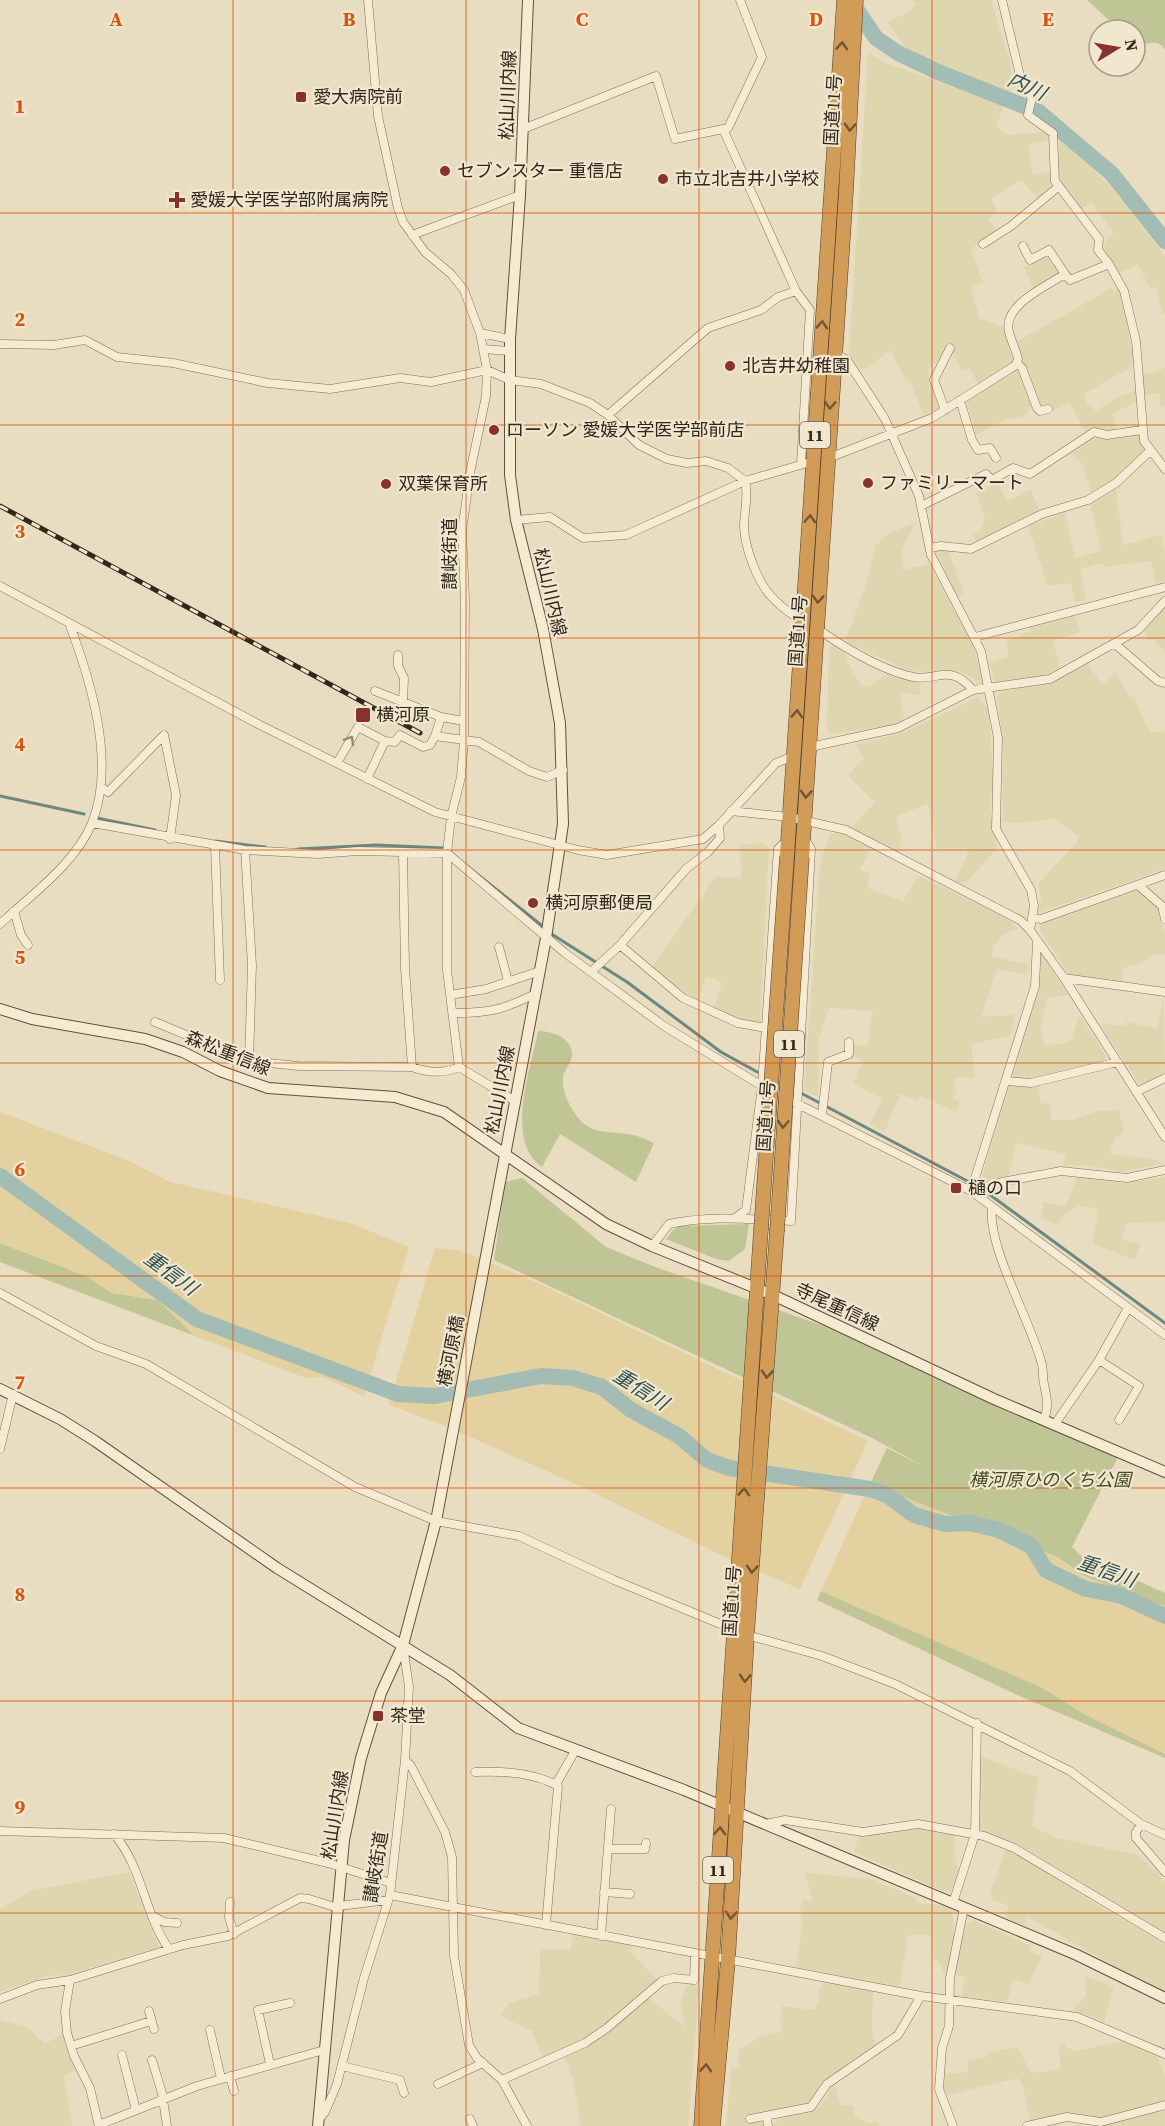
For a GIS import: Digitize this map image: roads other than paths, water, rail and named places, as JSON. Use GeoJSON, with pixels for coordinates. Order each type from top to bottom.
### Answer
{"type":"FeatureCollection","features":[{"type":"Feature","properties":{"kind":"highway","name":"国道11号"},"geometry":{"type":"LineString","coordinates":[[742,1616],[773,1295],[810,747],[807,463],[844,0]]}},
{"type":"Feature","properties":{"kind":"highway","name":"国道11号"},"geometry":{"type":"LineString","coordinates":[[713,2126],[738,1813],[741,1632],[761,1229],[794,756],[828,458],[856,0]]}},
{"type":"Feature","properties":{"kind":"highway","name":"国道11号"},"geometry":{"type":"LineString","coordinates":[[701,2126],[721,1806],[741,1632]]}},
{"type":"Feature","properties":{"kind":"main road","name":"松山川内線"},"geometry":{"type":"LineString","coordinates":[[499,1187],[546,938],[560,843],[563,770],[560,723],[551,672],[516,520],[510,475],[509,345],[520,195],[528,0]]}},
{"type":"Feature","properties":{"kind":"main road","name":"森松重信線"},"geometry":{"type":"LineString","coordinates":[[0,1009],[32,1019],[145,1039],[183,1052],[220,1071],[268,1088],[395,1097],[413,1101],[444,1112],[505,1153]]}},
{"type":"Feature","properties":{"kind":"main road","name":"寺尾重信線"},"geometry":{"type":"LineString","coordinates":[[505,1153],[606,1224],[652,1246],[773,1295],[1044,1420],[1165,1472]]}},
{"type":"Feature","properties":{"kind":"main road","name":"横河原橋"},"geometry":{"type":"LineString","coordinates":[[436,1521],[499,1187]]}},
{"type":"Feature","properties":{"kind":"main road"},"geometry":{"type":"LineString","coordinates":[[0,1389],[13,1394],[95,1441],[277,1568],[450,1675],[518,1728],[738,1813],[1077,1955],[1165,1998]]}},
{"type":"Feature","properties":{"kind":"main road","name":"松山川内線"},"geometry":{"type":"LineString","coordinates":[[318,2123],[344,1840],[361,1758],[381,1693],[403,1645],[436,1521]]}},
{"type":"Feature","properties":{"kind":"street","name":"讃岐街道"},"geometry":{"type":"LineString","coordinates":[[368,0],[378,116],[399,208],[412,235],[464,290],[480,333],[487,370],[486,396],[462,531],[465,599],[464,741],[461,777],[452,817],[448,851],[445,915],[447,970],[459,1067]]}},
{"type":"Feature","properties":{"kind":"street"},"geometry":{"type":"LineString","coordinates":[[523,129],[656,76],[675,140],[728,128],[762,57],[740,0]]}},
{"type":"Feature","properties":{"kind":"street"},"geometry":{"type":"LineString","coordinates":[[1002,0],[1022,84],[1032,98],[1028,116],[1053,133],[1055,182],[1099,239],[1098,250],[1124,291],[1136,340],[1144,441],[1165,468]]}},
{"type":"Feature","properties":{"kind":"street"},"geometry":{"type":"LineString","coordinates":[[723,129],[796,291],[810,310],[807,463]]}},
{"type":"Feature","properties":{"kind":"street"},"geometry":{"type":"LineString","coordinates":[[983,244],[1011,226],[1058,187]]}},
{"type":"Feature","properties":{"kind":"street"},"geometry":{"type":"LineString","coordinates":[[412,235],[520,195]]}},
{"type":"Feature","properties":{"kind":"street"},"geometry":{"type":"LineString","coordinates":[[1023,246],[1030,260],[1049,250],[1070,280],[1109,264]]}},
{"type":"Feature","properties":{"kind":"street"},"geometry":{"type":"LineString","coordinates":[[1048,409],[1040,411],[1037,408],[1022,368],[1017,363],[1015,345],[1008,331],[1010,316],[1017,306],[1065,274]]}},
{"type":"Feature","properties":{"kind":"street"},"geometry":{"type":"LineString","coordinates":[[608,415],[708,328],[761,310],[778,297],[796,291]]}},
{"type":"Feature","properties":{"kind":"street"},"geometry":{"type":"LineString","coordinates":[[480,333],[509,345]]}},
{"type":"Feature","properties":{"kind":"street"},"geometry":{"type":"LineString","coordinates":[[0,344],[54,345],[85,340],[117,357],[173,363],[268,383],[330,390],[400,378],[431,382],[487,370],[510,380],[541,384],[590,403],[608,415],[639,445],[666,459],[687,463],[706,461],[728,468],[745,481],[748,497],[744,526],[747,546],[757,571],[770,595],[810,626],[843,646],[915,678],[940,674],[966,681],[973,690]]}},
{"type":"Feature","properties":{"kind":"street"},"geometry":{"type":"LineString","coordinates":[[484,349],[509,345]]}},
{"type":"Feature","properties":{"kind":"street"},"geometry":{"type":"LineString","coordinates":[[945,410],[934,380],[950,348]]}},
{"type":"Feature","properties":{"kind":"street"},"geometry":{"type":"LineString","coordinates":[[835,353],[847,360],[885,419],[921,506],[930,548],[948,588],[975,637],[989,689],[998,738],[996,829],[1031,890],[1034,906],[1030,930]]}},
{"type":"Feature","properties":{"kind":"street"},"geometry":{"type":"LineString","coordinates":[[516,520],[550,517],[583,538],[626,536],[745,481],[828,458],[891,434],[945,410],[1017,363]]}},
{"type":"Feature","properties":{"kind":"street"},"geometry":{"type":"LineString","coordinates":[[960,400],[972,440],[978,450],[990,448],[996,458]]}},
{"type":"Feature","properties":{"kind":"street"},"geometry":{"type":"LineString","coordinates":[[921,506],[986,474],[992,480],[1013,468],[1030,474],[1094,432],[1107,435],[1142,430]]}},
{"type":"Feature","properties":{"kind":"street"},"geometry":{"type":"LineString","coordinates":[[930,548],[941,546],[971,549],[1042,514],[1088,500],[1116,483],[1151,450]]}},
{"type":"Feature","properties":{"kind":"street"},"geometry":{"type":"LineString","coordinates":[[0,586],[260,725],[435,812],[607,855],[703,839],[719,825],[776,763],[794,756]]}},
{"type":"Feature","properties":{"kind":"street"},"geometry":{"type":"LineString","coordinates":[[975,637],[1165,587]]}},
{"type":"Feature","properties":{"kind":"street"},"geometry":{"type":"LineString","coordinates":[[810,747],[898,728],[973,690],[1050,679],[1138,630],[1165,601]]}},
{"type":"Feature","properties":{"kind":"street"},"geometry":{"type":"LineString","coordinates":[[0,924],[72,853],[92,823],[101,788],[102,763],[90,689],[69,623]]}},
{"type":"Feature","properties":{"kind":"street"},"geometry":{"type":"LineString","coordinates":[[1115,644],[1158,681],[1165,683]]}},
{"type":"Feature","properties":{"kind":"street"},"geometry":{"type":"LineString","coordinates":[[398,655],[398,666],[404,678],[403,702]]}},
{"type":"Feature","properties":{"kind":"street"},"geometry":{"type":"LineString","coordinates":[[375,691],[441,717],[464,721]]}},
{"type":"Feature","properties":{"kind":"street"},"geometry":{"type":"LineString","coordinates":[[337,763],[358,727],[385,741],[395,742],[400,735],[423,747],[430,745],[441,717]]}},
{"type":"Feature","properties":{"kind":"street"},"geometry":{"type":"LineString","coordinates":[[101,788],[108,792],[164,735],[176,795],[170,836]]}},
{"type":"Feature","properties":{"kind":"street"},"geometry":{"type":"LineString","coordinates":[[435,736],[479,742],[529,771],[547,777],[563,770]]}},
{"type":"Feature","properties":{"kind":"street"},"geometry":{"type":"LineString","coordinates":[[367,779],[385,741]]}},
{"type":"Feature","properties":{"kind":"street"},"geometry":{"type":"LineString","coordinates":[[731,811],[789,817],[846,830],[1020,920],[1030,930],[1064,978],[1165,1137]]}},
{"type":"Feature","properties":{"kind":"street"},"geometry":{"type":"LineString","coordinates":[[92,823],[244,850],[318,854],[358,851],[403,853],[448,851],[546,938],[664,1026],[762,1086],[971,1191],[1165,1335]]}},
{"type":"Feature","properties":{"kind":"street"},"geometry":{"type":"LineString","coordinates":[[592,971],[620,945],[687,868],[708,852],[720,838],[719,825]]}},
{"type":"Feature","properties":{"kind":"street"},"geometry":{"type":"LineString","coordinates":[[652,1246],[669,1224],[735,1218],[791,1221],[811,849],[803,837]]}},
{"type":"Feature","properties":{"kind":"street"},"geometry":{"type":"LineString","coordinates":[[735,1218],[746,1210],[762,1086],[778,849],[788,839]]}},
{"type":"Feature","properties":{"kind":"street"},"geometry":{"type":"LineString","coordinates":[[214,846],[220,980]]}},
{"type":"Feature","properties":{"kind":"street"},"geometry":{"type":"LineString","coordinates":[[244,850],[252,965],[253,1016],[249,1061]]}},
{"type":"Feature","properties":{"kind":"street"},"geometry":{"type":"LineString","coordinates":[[403,853],[405,968],[412,1067]]}},
{"type":"Feature","properties":{"kind":"street"},"geometry":{"type":"LineString","coordinates":[[1033,918],[1041,919],[1165,875]]}},
{"type":"Feature","properties":{"kind":"street"},"geometry":{"type":"LineString","coordinates":[[1138,885],[1162,906],[1165,919]]}},
{"type":"Feature","properties":{"kind":"street"},"geometry":{"type":"LineString","coordinates":[[14,911],[21,935],[28,945]]}},
{"type":"Feature","properties":{"kind":"street"},"geometry":{"type":"LineString","coordinates":[[971,1191],[1035,986],[1037,940]]}},
{"type":"Feature","properties":{"kind":"street"},"geometry":{"type":"LineString","coordinates":[[620,945],[682,998],[738,1023],[801,1035]]}},
{"type":"Feature","properties":{"kind":"street"},"geometry":{"type":"LineString","coordinates":[[499,946],[508,981]]}},
{"type":"Feature","properties":{"kind":"street"},"geometry":{"type":"LineString","coordinates":[[450,995],[486,989],[540,971]]}},
{"type":"Feature","properties":{"kind":"street"},"geometry":{"type":"LineString","coordinates":[[1064,978],[1165,992]]}},
{"type":"Feature","properties":{"kind":"street"},"geometry":{"type":"LineString","coordinates":[[453,1013],[497,1011],[535,994]]}},
{"type":"Feature","properties":{"kind":"street"},"geometry":{"type":"LineString","coordinates":[[155,1022],[249,1061],[299,1066],[412,1067],[424,1072],[447,1072],[459,1067],[515,1101]]}},
{"type":"Feature","properties":{"kind":"street"},"geometry":{"type":"LineString","coordinates":[[822,1115],[828,1062],[849,1054],[849,1042]]}},
{"type":"Feature","properties":{"kind":"street"},"geometry":{"type":"LineString","coordinates":[[1007,1081],[1031,1083],[1118,1062]]}},
{"type":"Feature","properties":{"kind":"street"},"geometry":{"type":"LineString","coordinates":[[1136,1092],[1165,1078]]}},
{"type":"Feature","properties":{"kind":"street"},"geometry":{"type":"LineString","coordinates":[[971,1191],[1002,1182],[1062,1171],[1127,1178],[1165,1170]]}},
{"type":"Feature","properties":{"kind":"street"},"geometry":{"type":"LineString","coordinates":[[992,1207],[991,1214],[1001,1258],[1042,1362],[1043,1383],[1049,1402],[1044,1420]]}},
{"type":"Feature","properties":{"kind":"street"},"geometry":{"type":"LineString","coordinates":[[0,1293],[96,1347],[146,1364],[355,1487],[436,1521],[519,1536],[614,1580],[741,1632],[866,1671],[1070,1771],[1141,1824],[1165,1835]]}},
{"type":"Feature","properties":{"kind":"street"},"geometry":{"type":"LineString","coordinates":[[1055,1424],[1099,1360],[1128,1308]]}},
{"type":"Feature","properties":{"kind":"street"},"geometry":{"type":"LineString","coordinates":[[1099,1360],[1138,1386],[1119,1420]]}},
{"type":"Feature","properties":{"kind":"street"},"geometry":{"type":"LineString","coordinates":[[0,1449],[13,1394]]}},
{"type":"Feature","properties":{"kind":"street","name":"讃岐街道"},"geometry":{"type":"LineString","coordinates":[[318,2123],[331,2099],[342,2066],[389,1898],[405,1760],[409,1687],[403,1645]]}},
{"type":"Feature","properties":{"kind":"street"},"geometry":{"type":"LineString","coordinates":[[953,1903],[975,1834],[977,1724]]}},
{"type":"Feature","properties":{"kind":"street"},"geometry":{"type":"LineString","coordinates":[[546,1925],[558,1786],[556,1784],[575,1751]]}},
{"type":"Feature","properties":{"kind":"street"},"geometry":{"type":"LineString","coordinates":[[405,1760],[411,1766],[445,1832],[452,1857],[454,1956],[466,2036],[469,2045],[483,2063],[502,2080],[527,2126]]}},
{"type":"Feature","properties":{"kind":"street"},"geometry":{"type":"LineString","coordinates":[[476,1772],[516,1773],[556,1784]]}},
{"type":"Feature","properties":{"kind":"street"},"geometry":{"type":"LineString","coordinates":[[601,1936],[609,1808],[620,1812]]}},
{"type":"Feature","properties":{"kind":"street"},"geometry":{"type":"LineString","coordinates":[[764,1825],[786,1820],[863,1832],[918,1824],[975,1834],[1014,1848],[1165,1938]]}},
{"type":"Feature","properties":{"kind":"street"},"geometry":{"type":"LineString","coordinates":[[1141,1824],[1136,1838],[1165,1872]]}},
{"type":"Feature","properties":{"kind":"street"},"geometry":{"type":"LineString","coordinates":[[0,1831],[224,1838],[343,1868],[391,1883]]}},
{"type":"Feature","properties":{"kind":"street"},"geometry":{"type":"LineString","coordinates":[[114,1834],[137,1872],[152,1915],[169,1948]]}},
{"type":"Feature","properties":{"kind":"street"},"geometry":{"type":"LineString","coordinates":[[608,1849],[645,1850],[646,1843]]}},
{"type":"Feature","properties":{"kind":"street"},"geometry":{"type":"LineString","coordinates":[[604,1892],[630,1894]]}},
{"type":"Feature","properties":{"kind":"street"},"geometry":{"type":"LineString","coordinates":[[0,1999],[37,1985],[70,1980],[169,1948],[234,1934],[300,1898],[339,1907],[389,1898],[546,1925],[921,1996],[1077,2017],[1165,2054]]}},
{"type":"Feature","properties":{"kind":"street"},"geometry":{"type":"LineString","coordinates":[[230,1902],[229,1917],[234,1934]]}},
{"type":"Feature","properties":{"kind":"street"},"geometry":{"type":"LineString","coordinates":[[953,2126],[939,2089],[942,2048],[949,2026],[949,1998],[964,1908]]}},
{"type":"Feature","properties":{"kind":"street"},"geometry":{"type":"LineString","coordinates":[[152,1915],[164,1922],[177,1923]]}},
{"type":"Feature","properties":{"kind":"street"},"geometry":{"type":"LineString","coordinates":[[502,2080],[585,2043],[662,1981],[674,1978],[694,1980],[695,1955]]}},
{"type":"Feature","properties":{"kind":"street"},"geometry":{"type":"LineString","coordinates":[[70,1980],[65,2022],[71,2046],[90,2088],[99,2126],[163,2099],[226,2077],[324,2050]]}},
{"type":"Feature","properties":{"kind":"street"},"geometry":{"type":"LineString","coordinates":[[750,2119],[811,2107],[827,2084],[898,2035],[921,1996]]}},
{"type":"Feature","properties":{"kind":"street"},"geometry":{"type":"LineString","coordinates":[[270,2064],[258,2010],[290,2003]]}},
{"type":"Feature","properties":{"kind":"street"},"geometry":{"type":"LineString","coordinates":[[71,2046],[153,2025],[148,2011]]}},
{"type":"Feature","properties":{"kind":"street"},"geometry":{"type":"LineString","coordinates":[[210,2030],[226,2077],[234,2091]]}},
{"type":"Feature","properties":{"kind":"street"},"geometry":{"type":"LineString","coordinates":[[122,2055],[136,2110]]}},
{"type":"Feature","properties":{"kind":"street"},"geometry":{"type":"LineString","coordinates":[[152,2060],[163,2099],[167,2126]]}},
{"type":"Feature","properties":{"kind":"street"},"geometry":{"type":"LineString","coordinates":[[438,2084],[483,2063]]}},
{"type":"Feature","properties":{"kind":"street"},"geometry":{"type":"LineString","coordinates":[[342,2066],[400,2080],[404,2093]]}},
{"type":"Feature","properties":{"kind":"street"},"geometry":{"type":"LineString","coordinates":[[446,2070],[450,2078]]}},
{"type":"Feature","properties":{"kind":"street"},"geometry":{"type":"LineString","coordinates":[[1027,2126],[1067,2117],[1101,2122],[1165,2105]]}},
{"type":"Feature","properties":{"kind":"street"},"geometry":{"type":"LineString","coordinates":[[766,2116],[768,2126]]}},
{"type":"Feature","properties":{"kind":"waterway","name":"内川"},"geometry":{"type":"LineString","coordinates":[[850,0],[876,38],[898,53],[938,72],[1039,112],[1112,174],[1165,241]]}},
{"type":"Feature","properties":{"kind":"waterway"},"geometry":{"type":"LineString","coordinates":[[0,796],[84,814]]}},
{"type":"Feature","properties":{"kind":"waterway"},"geometry":{"type":"LineString","coordinates":[[97,818],[155,830]]}},
{"type":"Feature","properties":{"kind":"waterway"},"geometry":{"type":"LineString","coordinates":[[215,841],[265,847]]}},
{"type":"Feature","properties":{"kind":"waterway"},"geometry":{"type":"LineString","coordinates":[[298,849],[376,845],[444,848],[545,928]]}},
{"type":"Feature","properties":{"kind":"waterway"},"geometry":{"type":"LineString","coordinates":[[550,933],[627,982],[721,1052],[761,1074]]}},
{"type":"Feature","properties":{"kind":"waterway"},"geometry":{"type":"LineString","coordinates":[[799,1092],[971,1183]]}},
{"type":"Feature","properties":{"kind":"waterway","name":"重信川"},"geometry":{"type":"LineString","coordinates":[[0,1176],[197,1319],[398,1394],[435,1396],[541,1376],[573,1378],[602,1387],[631,1410],[679,1436],[707,1460],[729,1468],[870,1489],[887,1495],[914,1515],[945,1524],[970,1523],[999,1530],[1031,1546],[1046,1570],[1086,1589],[1122,1596],[1165,1616]]}},
{"type":"Feature","properties":{"kind":"waterway"},"geometry":{"type":"LineString","coordinates":[[982,1189],[1165,1323]]}},
{"type":"Feature","properties":{"kind":"railway"},"geometry":{"type":"LineString","coordinates":[[0,506],[420,733]]}},
{"type":"Feature","properties":{"kind":"place","name":"愛大病院前"},"geometry":{"type":"Point","coordinates":[301,97]}},
{"type":"Feature","properties":{"kind":"place","name":"セブンスター 重信店"},"geometry":{"type":"Point","coordinates":[445,171]}},
{"type":"Feature","properties":{"kind":"place","name":"市立北吉井小学校"},"geometry":{"type":"Point","coordinates":[663,179]}},
{"type":"Feature","properties":{"kind":"place","name":"愛媛大学医学部附属病院"},"geometry":{"type":"Point","coordinates":[177,200]}},
{"type":"Feature","properties":{"kind":"place","name":"北吉井幼稚園"},"geometry":{"type":"Point","coordinates":[730,366]}},
{"type":"Feature","properties":{"kind":"place","name":"ローソン 愛媛大学医学部前店"},"geometry":{"type":"Point","coordinates":[494,430]}},
{"type":"Feature","properties":{"kind":"place","name":"ファミリーマート"},"geometry":{"type":"Point","coordinates":[868,483]}},
{"type":"Feature","properties":{"kind":"place","name":"双葉保育所"},"geometry":{"type":"Point","coordinates":[386,484]}},
{"type":"Feature","properties":{"kind":"place","name":"横河原"},"geometry":{"type":"Point","coordinates":[363,715]}},
{"type":"Feature","properties":{"kind":"place","name":"横河原郵便局"},"geometry":{"type":"Point","coordinates":[533,903]}},
{"type":"Feature","properties":{"kind":"place","name":"樋の口"},"geometry":{"type":"Point","coordinates":[956,1188]}},
{"type":"Feature","properties":{"kind":"place","name":"茶堂"},"geometry":{"type":"Point","coordinates":[378,1716]}},
{"type":"Feature","properties":{"kind":"park label","name":"横河原ひのくち公園"},"geometry":{"type":"Point","coordinates":[1050,1480]}}]}
